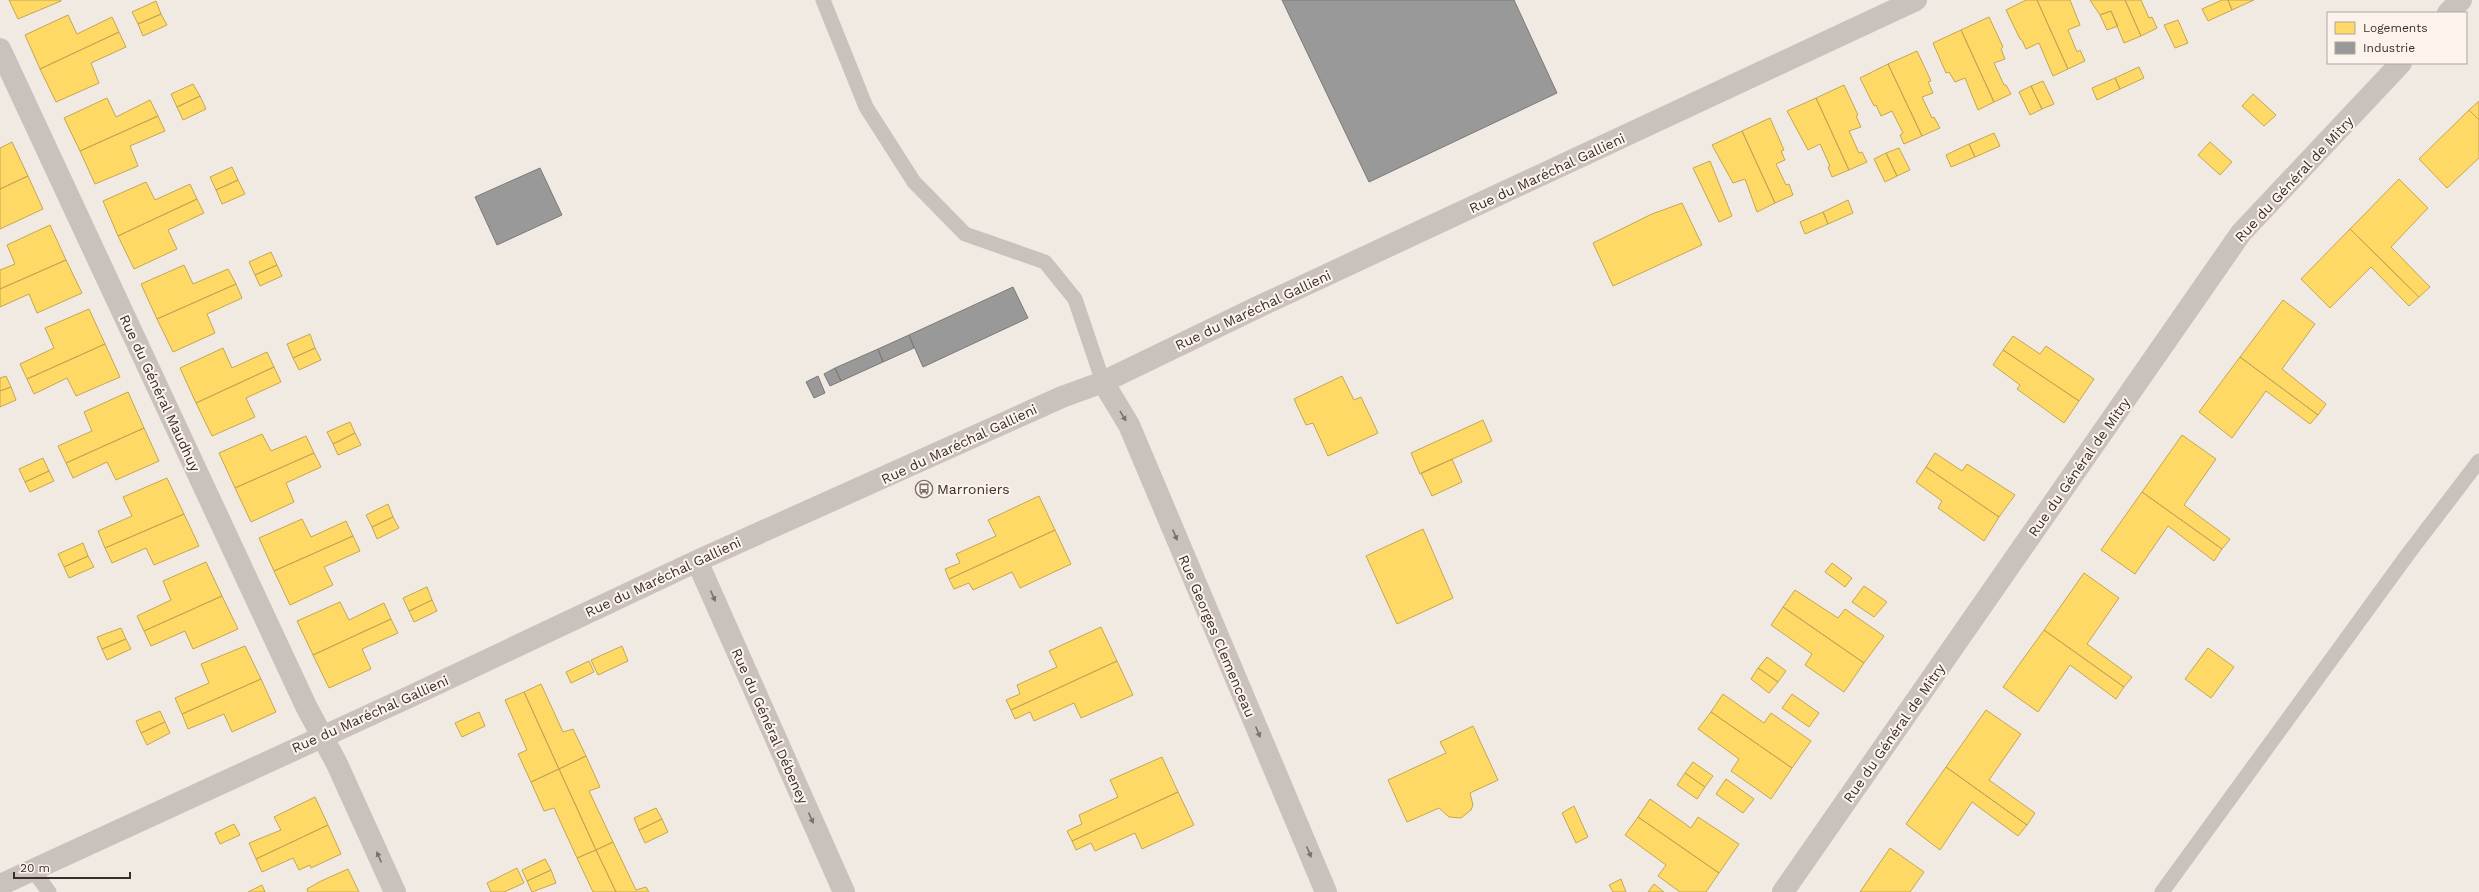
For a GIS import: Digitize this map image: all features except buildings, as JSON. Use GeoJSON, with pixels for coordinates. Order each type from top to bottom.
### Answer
{"type":"FeatureCollection","features":[{"type":"Feature","properties":{"kind":"street","name":"Rue du Maréchal Gallieni"},"geometry":{"type":"LineString","coordinates":[[0,885],[323,736],[409,698],[697,561],[1062,397],[1103,382],[1262,305],[1916,0]]}},
{"type":"Feature","properties":{"kind":"street"},"geometry":{"type":"LineString","coordinates":[[2449,12],[2460,0]]}},
{"type":"Feature","properties":{"kind":"street","name":"Rue du Général Maudhuy"},"geometry":{"type":"LineString","coordinates":[[0,49],[302,699],[323,736],[395,892]]}},
{"type":"Feature","properties":{"kind":"street","name":"Rue du Général de Mitry"},"geometry":{"type":"LineString","coordinates":[[1783,892],[2241,233],[2400,64]]}},
{"type":"Feature","properties":{"kind":"street","name":"Rue Georges Clemenceau"},"geometry":{"type":"LineString","coordinates":[[1103,382],[1129,425],[1326,892]]}},
{"type":"Feature","properties":{"kind":"street","name":"Rue du Général Débeney"},"geometry":{"type":"LineString","coordinates":[[697,561],[844,892]]}},
{"type":"Feature","properties":{"kind":"lane"},"geometry":{"type":"LineString","coordinates":[[823,0],[866,107],[914,182],[965,234],[1045,262],[1075,299],[1103,382]]}},
{"type":"Feature","properties":{"kind":"lane"},"geometry":{"type":"LineString","coordinates":[[2162,892],[2398,566],[2479,461]]}},
{"type":"Feature","properties":{"kind":"lane"},"geometry":{"type":"LineString","coordinates":[[33,870],[49,892]]}},
{"type":"Feature","properties":{"kind":"place","name":"Marroniers"},"geometry":{"type":"Point","coordinates":[924,489]}}]}
